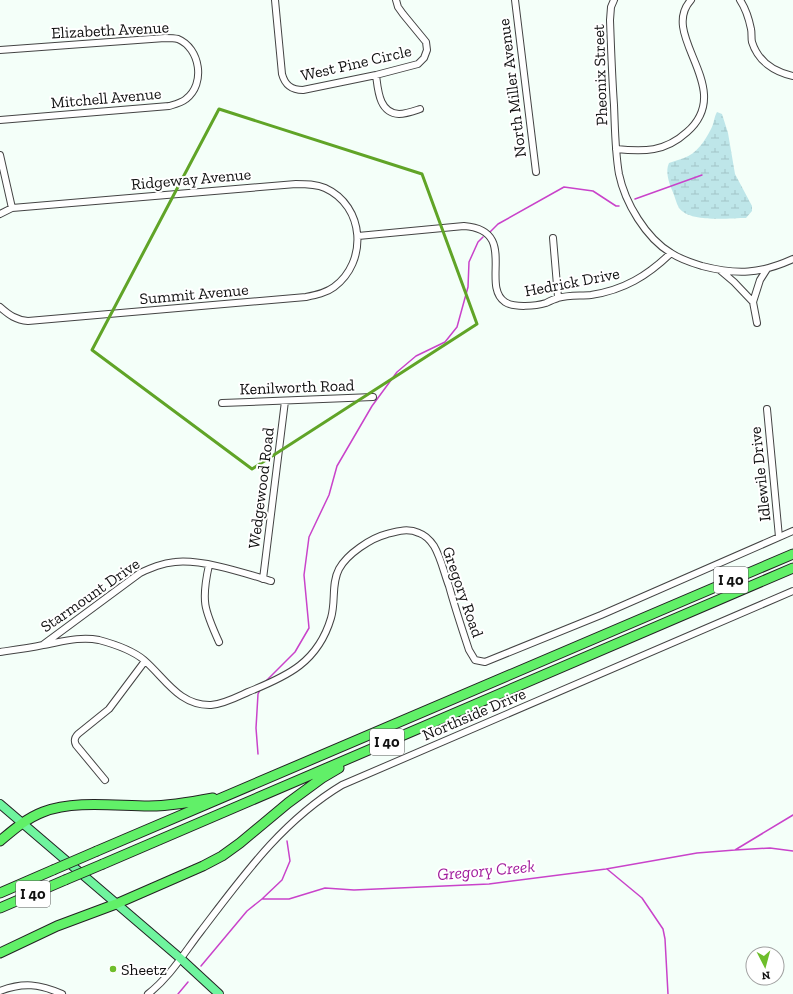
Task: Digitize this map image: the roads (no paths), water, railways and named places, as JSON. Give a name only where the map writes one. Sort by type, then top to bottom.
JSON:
[{"type":"highway","name":"I 40","points":[[0,893],[793,554]]},
{"type":"highway","name":"I 40","points":[[0,908],[793,568]]},
{"type":"highway","points":[[0,953],[57,926],[116,904],[203,866],[222,856],[322,778],[358,756],[397,738]]},
{"type":"highway","points":[[0,841],[22,823],[43,812],[62,807],[81,805],[151,806],[183,804],[214,798],[245,788]]},
{"type":"main road","points":[[0,804],[180,958],[218,994]]},
{"type":"street","name":"West Pine Circle","points":[[275,0],[282,74],[288,87],[295,90],[303,90],[376,75],[418,64],[424,58],[427,50],[426,42],[402,14],[398,8],[396,0]]},
{"type":"street","name":"North Miller Avenue","points":[[515,0],[536,172]]},
{"type":"street","name":"Pheonix Street","points":[[614,0],[611,7],[610,20],[616,149],[620,175],[627,200],[639,220],[654,238],[671,253],[695,264],[721,271]]},
{"type":"street","points":[[616,149],[647,151],[664,147],[680,139],[693,127],[701,116],[704,103],[702,78],[683,27],[683,15],[687,4],[691,0]]},
{"type":"street","points":[[740,0],[748,15],[755,49],[762,60],[771,68],[782,74],[793,76]]},
{"type":"street","name":"Elizabeth Avenue","points":[[0,50],[165,38],[177,39],[187,45],[194,54],[198,76]]},
{"type":"street","points":[[376,75],[382,104],[391,112],[401,114],[420,109]]},
{"type":"street","name":"Mitchell Avenue","points":[[0,120],[179,104],[194,91],[198,76]]},
{"type":"street","points":[[0,155],[12,208]]},
{"type":"street","name":"Ridgeway Avenue","points":[[0,214],[12,208],[296,184],[311,184],[325,188],[338,196],[348,208],[355,221],[358,236]]},
{"type":"street","name":"Hedrick Drive","points":[[358,236],[464,226],[473,227],[486,234],[494,245],[496,255],[496,288],[499,296],[506,303],[519,306],[532,306],[546,303],[558,297],[591,295],[624,286],[656,267],[671,253]]},
{"type":"street","name":"Summit Avenue","points":[[0,307],[10,316],[28,321],[306,297],[320,294],[333,287],[344,277],[353,265],[357,251],[358,236]]},
{"type":"street","points":[[553,238],[558,297]]},
{"type":"street","points":[[721,271],[747,272],[767,269],[793,259]]},
{"type":"street","points":[[753,302],[760,280],[767,269]]},
{"type":"street","points":[[721,271],[753,302],[758,323]]},
{"type":"street","name":"Kenilworth Road","points":[[222,403],[372,397]]},
{"type":"street","name":"Wedgewood Road","points":[[263,579],[285,401]]},
{"type":"street","name":"Idlewile Drive","points":[[767,409],[780,537]]},
{"type":"street","name":"Gregory Road","points":[[0,652],[71,640],[97,640],[127,650],[145,661],[173,690],[184,699],[197,704],[211,705],[225,702],[284,676],[304,663],[326,634],[332,616],[335,598],[334,588],[336,577],[340,568],[352,554],[367,543],[383,535],[411,530],[420,533],[429,539],[443,567],[469,650],[475,660],[485,662],[601,615],[793,531]]},
{"type":"street","name":"Starmount Drive","points":[[42,646],[140,573],[156,566],[174,562],[191,561],[271,581]]},
{"type":"street","points":[[209,565],[204,596],[206,610],[220,642]]},
{"type":"street","name":"Northside Drive","points":[[148,994],[168,976],[180,958],[267,846],[314,804],[342,784],[793,591]]},
{"type":"street","points":[[105,780],[76,745],[74,742],[75,737],[109,709],[145,661]]},
{"type":"street","points":[[0,991],[20,985],[32,985],[44,987],[62,994]]},
{"type":"waterway","points":[[635,199],[702,175]]},
{"type":"waterway","points":[[490,232],[498,224],[564,187],[593,191],[616,206],[619,206]]},
{"type":"waterway","points":[[265,682],[295,652],[309,628],[304,575],[309,537],[329,495],[337,466],[372,406],[397,372],[416,356],[445,342],[457,327],[468,287],[469,262],[478,242],[483,237]]},
{"type":"waterway","points":[[258,754],[256,728],[258,694],[260,690]]},
{"type":"waterway","name":"Gregory Creek","points":[[201,966],[247,911],[262,899],[289,899],[325,888],[354,890],[489,884],[606,869],[697,853],[735,850],[793,815]]},
{"type":"waterway","points":[[262,899],[282,880],[290,861],[287,841]]},
{"type":"waterway","points":[[735,850],[770,848],[793,851]]},
{"type":"waterway","points":[[607,869],[642,898],[663,929],[665,939],[668,994]]},
{"type":"waterway","name":"Gregory Creek","points":[[178,994],[188,982]]},
{"type":"place","name":"Sheetz","points":[[113,969]]}]
